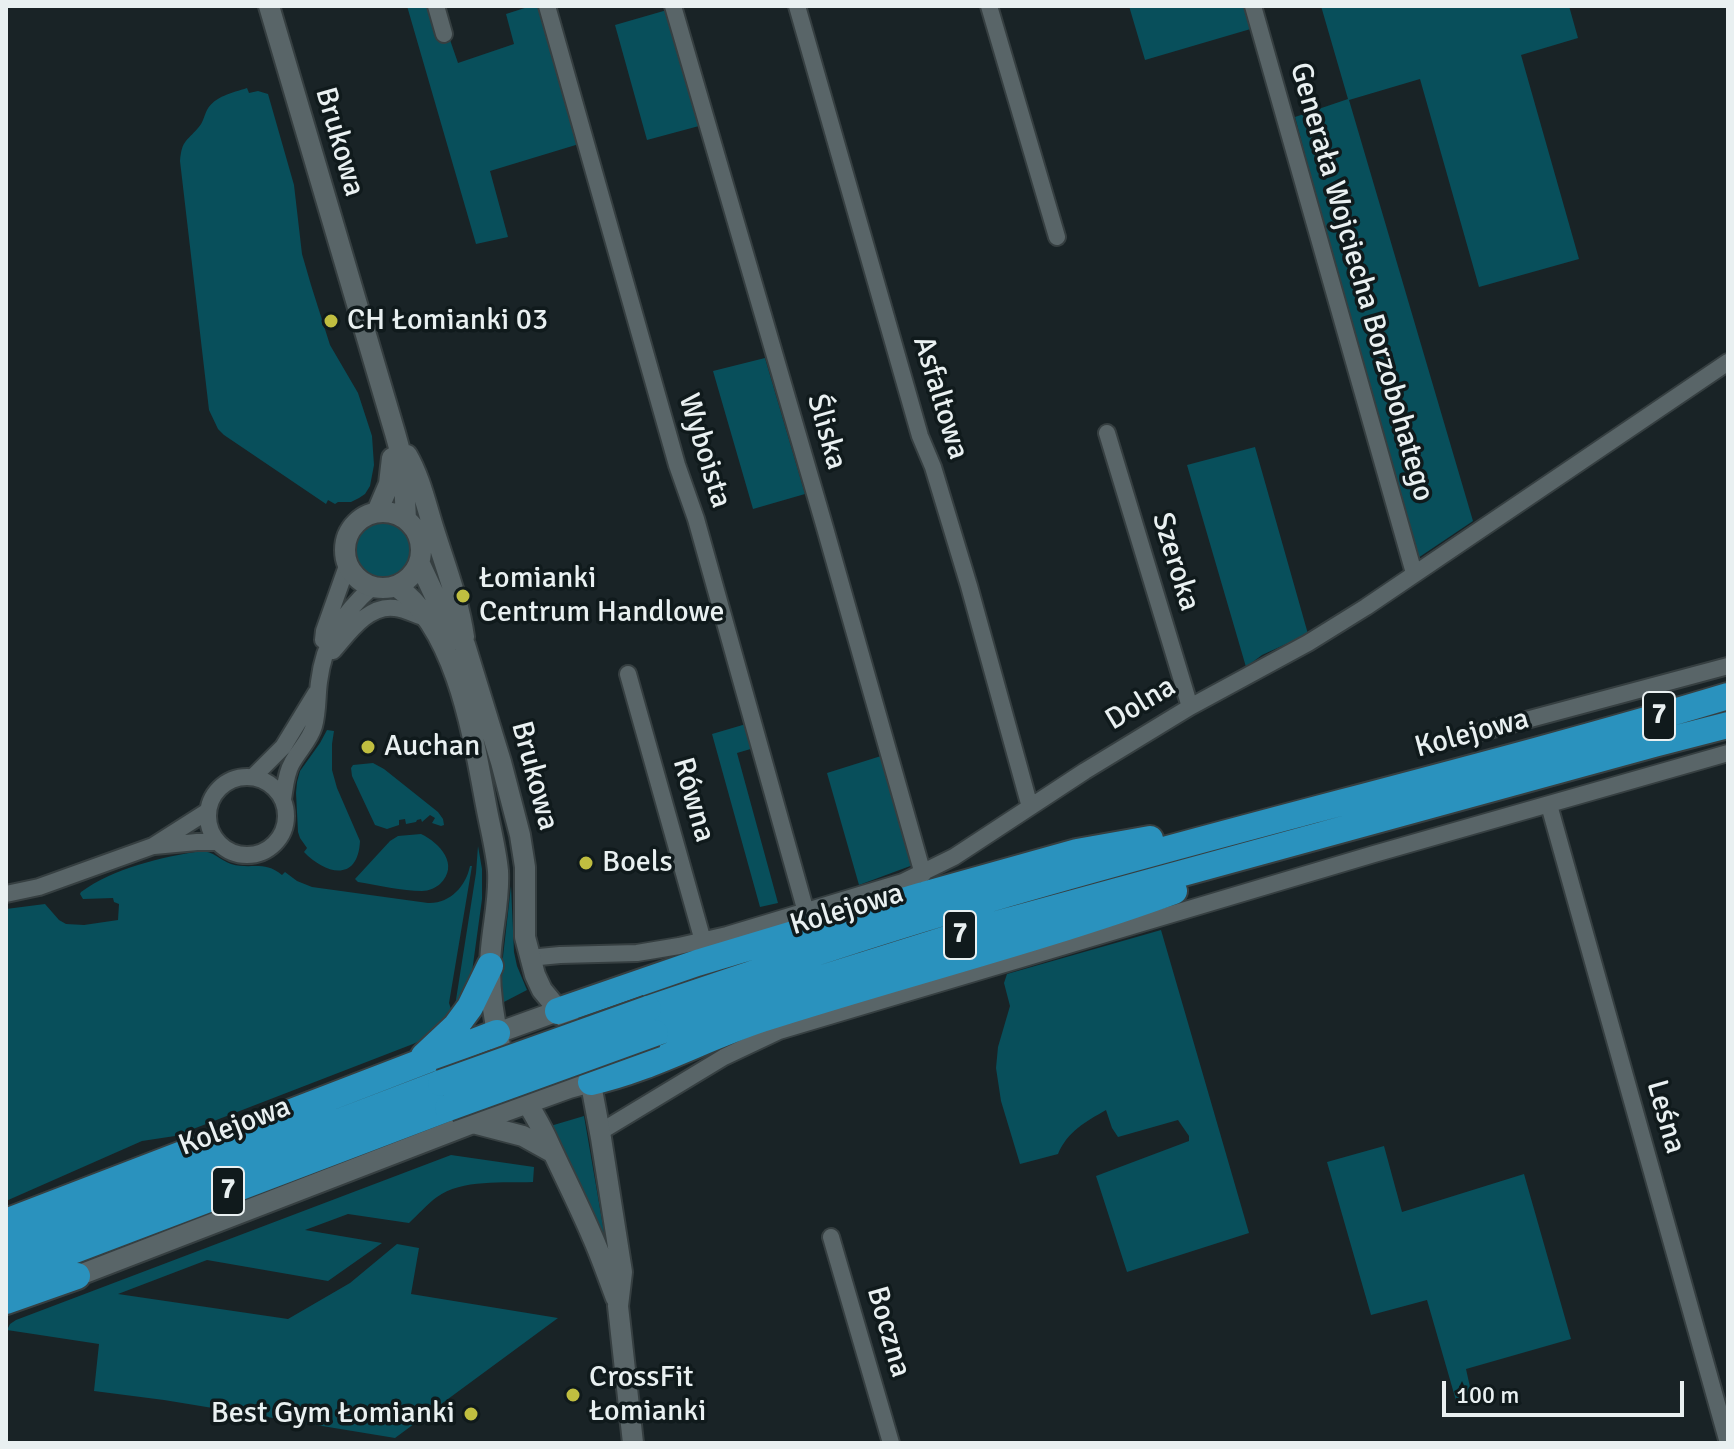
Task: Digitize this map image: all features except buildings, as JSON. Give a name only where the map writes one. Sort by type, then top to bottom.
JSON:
[{"type":"highway","name":"Kolejowa","points":[[6,1249],[651,1021],[781,964],[976,903],[1728,696]]},
{"type":"highway","name":"Kolejowa","points":[[651,1021],[773,994],[982,928],[1728,725]]},
{"type":"highway","points":[[558,1011],[697,963],[1077,852],[1181,833],[1239,830]]},
{"type":"highway","points":[[591,1082],[759,1020],[1105,916],[1208,878],[1269,849]]},
{"type":"highway","points":[[418,1063],[463,1017],[490,966]]},
{"type":"highway","points":[[6,1222],[497,1033]]},
{"type":"highway","name":"Kolejowa","points":[[6,1276],[445,1095]]},
{"type":"highway","points":[[6,1301],[77,1276]]},
{"type":"street","name":"Brukowa","points":[[269,6],[403,462],[406,519]]},
{"type":"street","points":[[436,6],[444,34]]},
{"type":"street","name":"Wyboista","points":[[547,6],[677,465],[705,549],[806,912]]},
{"type":"street","name":"Śliska","points":[[673,6],[923,874]]},
{"type":"street","name":"Asfaltowa","points":[[797,6],[920,436],[933,467],[969,586],[1030,807]]},
{"type":"street","points":[[989,6],[1057,237]]},
{"type":"street","name":"Generała Wojciecha Borzobohatego","points":[[1253,6],[1414,573]]},
{"type":"street","name":"Dolna","points":[[529,958],[637,953],[703,941],[883,890],[923,874],[1190,707],[1308,643],[1366,607],[1728,362]]},
{"type":"street","name":"Brukowa","points":[[377,512],[389,484],[395,433]]},
{"type":"street","points":[[395,433],[412,463],[420,486],[458,609],[465,645]]},
{"type":"street","name":"Szeroka","points":[[1107,433],[1190,707]]},
{"type":"street","points":[[283,799],[268,782],[253,777],[238,777],[225,783],[215,793],[208,811],[209,825],[218,842],[239,854],[254,854],[278,841],[287,814],[283,799],[291,764],[314,729],[324,631],[347,566],[344,549],[348,534],[362,518],[377,512],[396,513],[415,529],[421,542],[419,562],[412,574],[396,586],[372,587],[360,581],[347,566]]},
{"type":"street","name":"Brukowa","points":[[419,562],[440,607],[465,645],[501,762],[525,867],[525,937],[529,958],[542,990],[572,1026],[581,1042],[591,1082]]},
{"type":"street","name":"Brukowa","points":[[396,586],[415,603],[438,635],[453,668],[475,746],[498,869],[490,966],[497,1033],[512,1076],[526,1103]]},
{"type":"street","points":[[323,661],[348,610],[372,587]]},
{"type":"street","points":[[323,661],[362,620],[381,608],[394,608],[426,618]]},
{"type":"street","name":"Kolejowa","points":[[1474,734],[1728,666]]},
{"type":"street","name":"Równa","points":[[628,674],[703,941]]},
{"type":"street","points":[[253,777],[283,747],[319,688]]},
{"type":"street","points":[[600,1132],[724,1057],[779,1031],[1360,858],[1728,753]]},
{"type":"street","name":"Leśna","points":[[1549,805],[1728,1443]]},
{"type":"street","points":[[6,894],[39,887],[153,846],[208,811]]},
{"type":"street","points":[[153,846],[218,842]]},
{"type":"street","points":[[497,1033],[558,1011]]},
{"type":"street","points":[[77,1276],[473,1123],[591,1082],[622,1272],[618,1306],[633,1443]]},
{"type":"street","points":[[526,1103],[545,1135],[593,1238],[618,1306]]},
{"type":"street","points":[[473,1123],[523,1136],[550,1151]]},
{"type":"street","name":"Boczna","points":[[831,1237],[891,1443]]},
{"type":"shaded area","points":[[407,6],[431,6],[449,37],[458,63],[514,44],[506,14],[538,6],[579,144],[490,171],[508,237],[476,244]]},
{"type":"shaded area","points":[[1129,6],[1247,6],[1254,28],[1145,60]]},
{"type":"shaded area","points":[[1321,6],[1569,6],[1578,38],[1521,55],[1579,259],[1479,287],[1420,79],[1349,100],[1473,521],[1415,560],[1295,117],[1348,99]]},
{"type":"shaded area","points":[[667,10],[699,126],[647,140],[615,25]]},
{"type":"shaded area","points":[[247,88],[249,93],[258,91],[268,94],[294,185],[302,254],[311,285],[330,345],[358,393],[372,436],[374,465],[370,486],[365,494],[351,502],[335,504],[328,500],[326,504],[224,435],[209,410],[180,161],[183,145],[200,126],[210,105]]},
{"type":"shaded area","points":[[765,358],[805,494],[753,509],[713,371]]},
{"type":"shaded area","points":[[1255,447],[1308,634],[1262,655],[1246,667],[1187,465]]},
{"type":"shaded area","points":[[382,522],[402,530],[410,550],[402,570],[382,578],[362,570],[354,550],[362,530]]},
{"type":"shaded area","points":[[746,724],[754,748],[737,753],[778,903],[760,907],[712,734]]},
{"type":"shaded area","points":[[327,730],[334,731],[332,770],[337,788],[360,841],[353,864],[339,870],[312,860],[304,852],[307,848],[298,832],[296,793],[300,771]]},
{"type":"shaded area","points":[[881,756],[913,865],[859,885],[827,773]]},
{"type":"shaded area","points":[[373,763],[438,812],[444,825],[432,823],[435,818],[430,815],[422,822],[421,819],[406,824],[405,819],[399,820],[399,825],[387,829],[375,825],[351,768],[353,765]]},
{"type":"shaded area","points":[[421,834],[441,849],[448,862],[446,877],[438,885],[432,889],[414,891],[355,879],[390,841],[398,836]]},
{"type":"shaded area","points":[[478,846],[482,899],[472,972],[460,1003],[455,1006],[476,873]]},
{"type":"shaded area","points":[[201,851],[238,866],[269,868],[282,875],[285,872],[312,887],[428,903],[436,903],[456,892],[472,866],[449,1003],[456,1013],[429,1037],[413,1044],[175,1136],[142,1141],[6,1201],[6,909],[45,904],[66,924],[118,920],[119,904],[113,898],[83,899],[81,892],[123,870]]},
{"type":"shaded area","points":[[511,886],[514,952],[527,990],[502,1003],[500,983]]},
{"type":"shaded area","points":[[1161,930],[1249,1233],[1127,1272],[1096,1176],[1189,1141],[1189,1136],[1178,1120],[1118,1137],[1106,1110],[1072,1133],[1058,1154],[1020,1164],[1001,1101],[996,1068],[998,1047],[1010,1006],[1004,983],[1007,974]]},
{"type":"shaded area","points":[[584,1116],[608,1255],[573,1170],[547,1127]]},
{"type":"shaded area","points":[[1384,1146],[1402,1212],[1524,1174],[1571,1339],[1466,1369],[1472,1396],[1457,1404],[1427,1300],[1371,1315],[1327,1162]]},
{"type":"shaded area","points":[[451,1155],[534,1167],[533,1182],[458,1187],[437,1197],[409,1223],[348,1214],[305,1230],[382,1243],[328,1281],[207,1260],[118,1294],[288,1319],[350,1283],[397,1244],[419,1248],[411,1294],[558,1318],[395,1438],[94,1391],[99,1344],[7,1330],[16,1320]]},
{"type":"place","name":"CH Łomianki 03","points":[[331,321]]},
{"type":"place","name":"Łomianki Centrum Handlowe","points":[[463,596]]},
{"type":"place","name":"Auchan","points":[[368,747]]},
{"type":"place","name":"Boels","points":[[586,863]]},
{"type":"place","name":"CrossFit Łomianki","points":[[573,1395]]},
{"type":"place","name":"Best Gym Łomianki","points":[[471,1414]]}]
